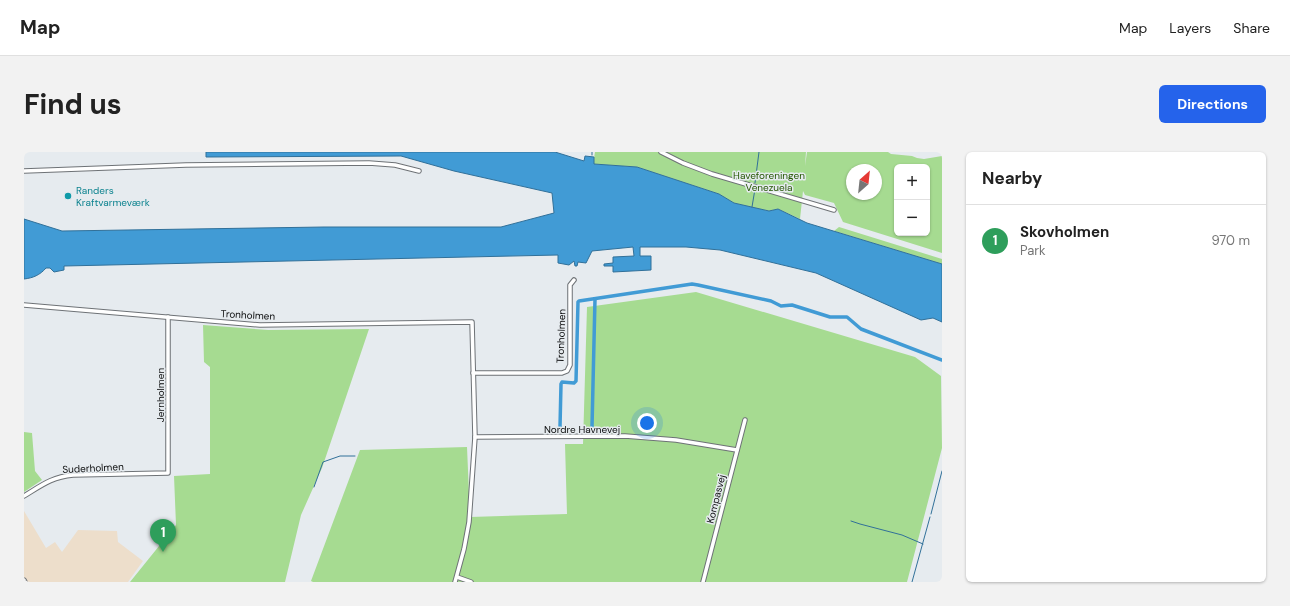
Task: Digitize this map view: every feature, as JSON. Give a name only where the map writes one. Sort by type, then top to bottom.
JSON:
[{"type":"street","points":[[661,152],[683,164],[712,174],[834,210]]},
{"type":"street","points":[[24,171],[186,165],[369,163],[395,165],[419,170]]},
{"type":"street","name":"Tronholmen","points":[[24,305],[260,325],[472,322],[473,373],[562,373],[566,371],[570,365],[570,286],[574,280]]},
{"type":"street","name":"Jernholmen","points":[[168,317],[168,473]]},
{"type":"street","points":[[455,582],[464,549],[469,522],[475,437],[473,373]]},
{"type":"street","name":"Kompasvej","points":[[703,582],[745,420]]},
{"type":"street","name":"Nordre Havnevej","points":[[475,437],[625,436],[676,440],[737,450]]},
{"type":"street","name":"Suderholmen","points":[[24,496],[49,480],[61,476],[168,473]]},
{"type":"street","points":[[457,577],[471,582]]},
{"type":"shaded area","points":[[24,511],[46,548],[55,542],[62,552],[78,530],[117,531],[118,542],[143,561],[128,582],[24,582]]},
{"type":"green space","name":"Haveforeningen Venezuela","points":[[595,152],[806,152],[805,166],[807,152],[888,152],[891,154],[924,159],[942,156],[942,253],[843,222],[834,203],[805,195],[803,191],[800,219],[778,209],[769,211],[734,203],[719,194],[637,167],[593,164]]},
{"type":"green space","points":[[839,227],[942,259],[942,264],[834,231]]},
{"type":"green space","points":[[696,292],[915,357],[941,376],[942,448],[907,582],[311,581],[360,450],[467,447],[470,517],[567,514],[565,444],[583,444],[587,307]]},
{"type":"green space","points":[[203,325],[268,330],[369,329],[322,468],[301,515],[285,582],[130,582],[176,525],[174,476],[210,474],[210,367],[204,362]]},
{"type":"green space","points":[[24,432],[32,433],[35,471],[42,480],[24,492]]},
{"type":"water","points":[[206,152],[555,152],[584,161],[585,156],[594,157],[594,164],[637,167],[719,194],[734,203],[769,211],[778,209],[807,223],[942,264],[942,322],[933,318],[921,320],[816,273],[720,250],[686,247],[640,247],[640,256],[651,256],[651,270],[613,272],[613,266],[604,266],[604,264],[613,263],[613,257],[634,256],[633,247],[592,251],[586,263],[578,262],[577,266],[575,266],[574,261],[569,265],[558,263],[558,255],[64,266],[64,270],[54,272],[50,268],[46,268],[36,276],[24,279],[24,219],[62,231],[324,227],[501,227],[554,213],[552,193],[454,171],[401,156],[206,157]]},
{"type":"waterway","points":[[755,183],[759,152]]},
{"type":"waterway","points":[[752,207],[755,189]]},
{"type":"waterway","points":[[560,427],[561,384],[562,382],[574,383],[576,381],[579,301],[692,284],[771,301],[781,306],[792,305],[830,317],[847,317],[861,329],[942,360]]},
{"type":"waterway","points":[[592,427],[595,299]]},
{"type":"waterway","points":[[314,487],[323,462],[340,456],[355,456]]},
{"type":"waterway","points":[[931,514],[942,471]]},
{"type":"waterway","points":[[912,582],[930,517]]},
{"type":"waterway","points":[[851,521],[902,535],[923,544]]},
{"type":"place","name":"Randers Kraftvarmeværk","points":[[68,196]]},
{"type":"place","name":"Skovholmen","points":[[163,552]]}]
